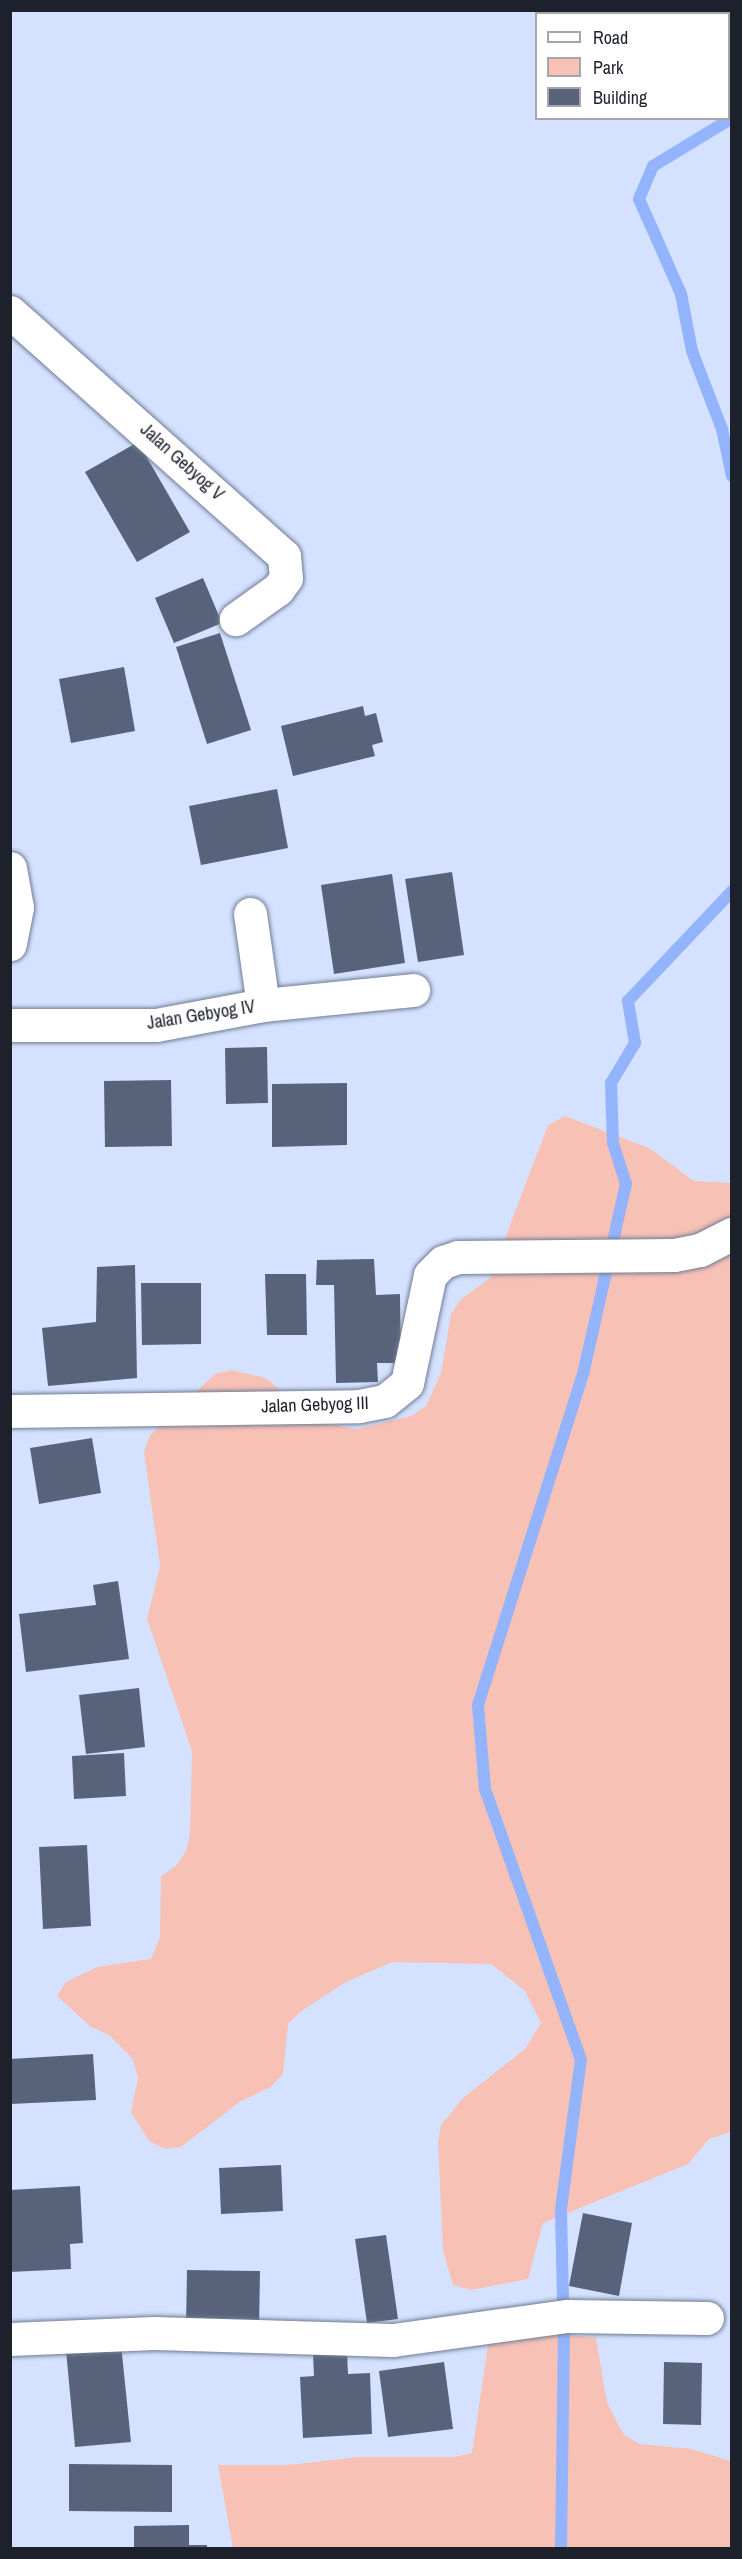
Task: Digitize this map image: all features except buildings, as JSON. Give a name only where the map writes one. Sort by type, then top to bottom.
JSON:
[{"type":"street","name":"Jalan Gebyog V","points":[[10,312],[284,555],[286,578],[278,589],[236,619]]},
{"type":"street","points":[[10,867],[17,907],[10,944]]},
{"type":"street","name":"Jalan Gebyog IV","points":[[10,1025],[156,1025],[263,1005],[250,914]]},
{"type":"street","points":[[263,1005],[413,990]]},
{"type":"street","name":"Jalan Gebyog III","points":[[10,1410],[358,1406],[385,1401],[406,1383],[430,1275],[443,1262],[458,1257],[610,1256],[700,1250],[732,1234]]},
{"type":"street","points":[[10,2339],[154,2333],[393,2340],[563,2316],[707,2318]]},
{"type":"green space","points":[[687,11],[731,11],[731,112],[730,12]]},
{"type":"green space","points":[[565,1116],[649,1148],[694,1181],[731,1183],[731,2132],[709,2139],[688,2164],[543,2223],[528,2279],[471,2290],[453,2285],[443,2251],[438,2142],[441,2125],[463,2098],[525,2049],[541,2023],[525,1991],[491,1964],[393,1962],[346,1982],[300,2012],[288,2024],[283,2074],[271,2087],[241,2101],[181,2147],[165,2149],[149,2141],[131,2112],[138,2078],[133,2059],[109,2035],[91,2027],[57,1996],[66,1982],[97,1967],[151,1959],[160,1937],[161,1876],[176,1866],[186,1851],[190,1834],[192,1751],[147,1619],[160,1566],[144,1452],[150,1435],[215,1374],[232,1370],[266,1378],[295,1403],[307,1420],[357,1429],[411,1416],[426,1406],[441,1373],[451,1314],[461,1299],[490,1278],[548,1125]]},
{"type":"green space","points":[[526,2329],[596,2338],[607,2403],[624,2435],[640,2444],[692,2449],[731,2461],[731,2548],[233,2548],[218,2465],[288,2465],[359,2457],[455,2457],[472,2453],[489,2339]]},
{"type":"waterway","points":[[729,120],[653,166],[639,199],[681,294],[692,351],[722,429],[732,476]]},
{"type":"waterway","points":[[561,2548],[564,2344],[561,2209],[581,2060],[485,1789],[478,1705],[584,1370],[626,1184],[613,1143],[611,1083],[635,1043],[628,1001],[732,891]]}]
